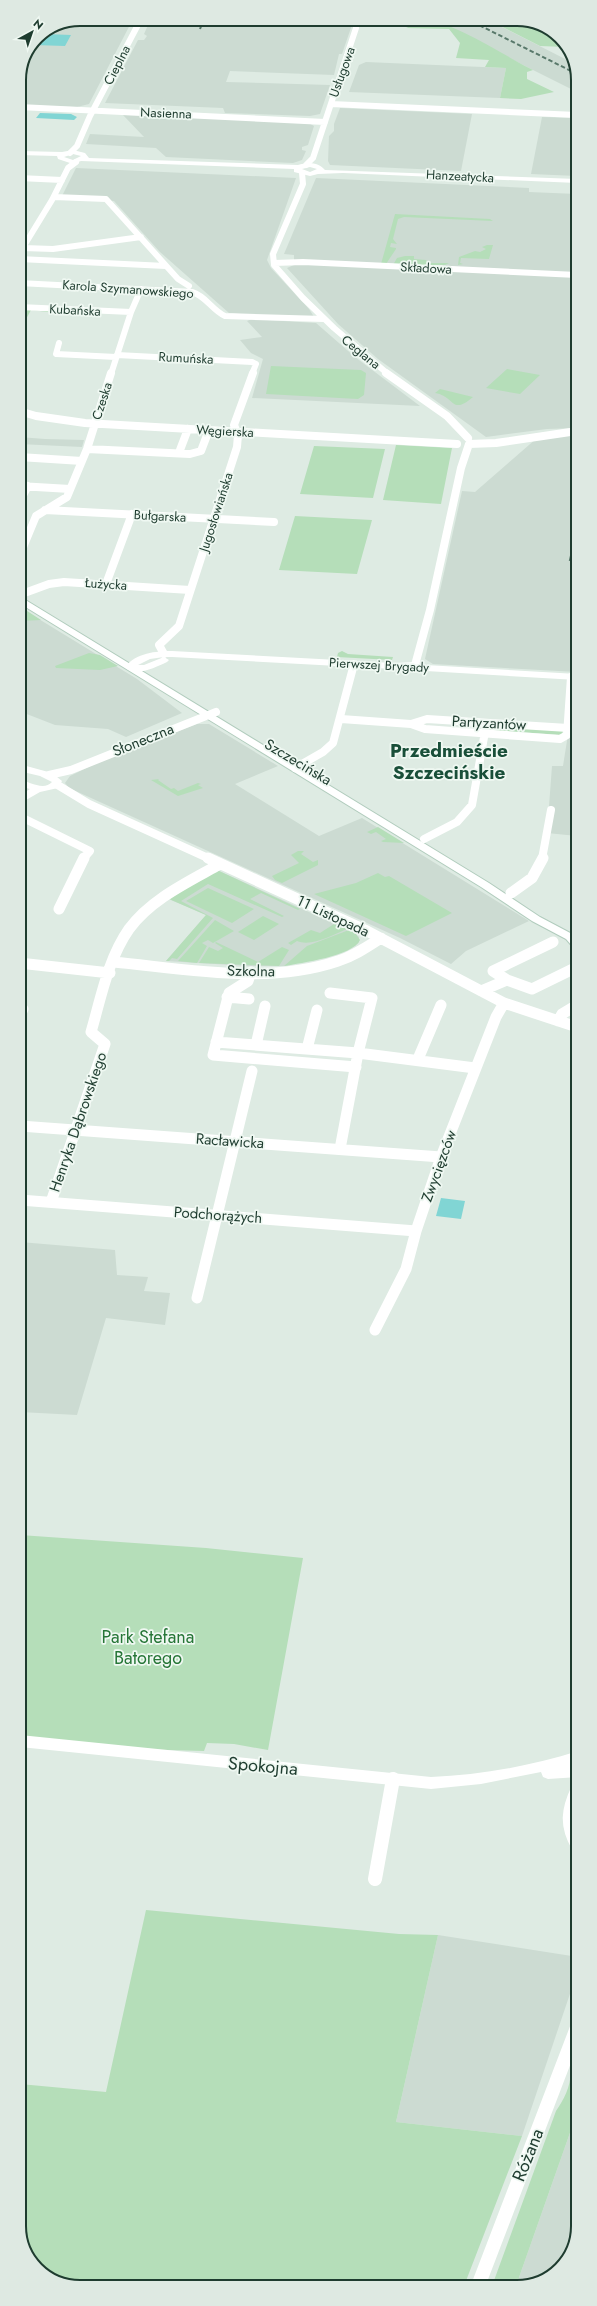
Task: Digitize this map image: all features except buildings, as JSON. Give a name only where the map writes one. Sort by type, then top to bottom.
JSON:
[{"type":"street","name":"Cieplna","points":[[81,155],[93,110],[137,26]]},
{"type":"street","name":"Usługowa","points":[[301,169],[313,158],[356,28]]},
{"type":"street","points":[[331,104],[571,115]]},
{"type":"street","name":"Nasienna","points":[[26,107],[312,120]]},
{"type":"street","name":"Usługowa","points":[[312,120],[327,115]]},
{"type":"street","points":[[312,120],[325,122]]},
{"type":"street","points":[[312,120],[322,129]]},
{"type":"street","points":[[26,153],[64,157],[81,155],[105,159],[301,169],[304,181]]},
{"type":"street","points":[[64,157],[81,155]]},
{"type":"street","points":[[26,243],[54,197],[68,168],[81,155]]},
{"type":"street","points":[[64,157],[68,168]]},
{"type":"street","points":[[274,263],[272,258],[273,254],[304,181],[318,170],[313,158]]},
{"type":"street","name":"Hanzeatycka","points":[[301,169],[571,181]]},
{"type":"street","points":[[26,178],[62,180]]},
{"type":"street","points":[[54,197],[106,199],[183,284],[189,286]]},
{"type":"street","points":[[26,251],[53,249],[141,237]]},
{"type":"street","points":[[26,259],[166,266]]},
{"type":"street","name":"Składowa","points":[[274,263],[303,262],[571,275]]},
{"type":"street","name":"Ceglana","points":[[274,263],[324,319],[399,383],[460,428],[469,441]]},
{"type":"street","name":"Karola Szymanowskiego","points":[[26,283],[197,292],[219,314],[225,316],[324,319]]},
{"type":"street","name":"Czeska","points":[[54,506],[63,500],[70,489],[87,449],[137,289]]},
{"type":"street","name":"Kubańska","points":[[26,307],[131,312]]},
{"type":"street","name":"Rumuńska","points":[[59,343],[56,354],[255,363]]},
{"type":"street","name":"Jugosłowiańska","points":[[164,654],[159,645],[179,626],[237,447],[237,432],[234,426],[255,363]]},
{"type":"street","name":"Węgierska","points":[[26,413],[36,416],[95,423],[237,432],[458,442],[495,442],[550,433],[571,431]]},
{"type":"street","points":[[460,428],[458,442],[464,456]]},
{"type":"street","points":[[180,450],[188,429]]},
{"type":"street","points":[[87,449],[190,454],[201,450],[208,430]]},
{"type":"street","points":[[415,665],[430,610],[464,456],[469,441]]},
{"type":"street","points":[[26,457],[82,461]]},
{"type":"street","points":[[26,490],[28,486],[70,489]]},
{"type":"street","points":[[26,538],[36,516],[43,510],[54,506]]},
{"type":"street","name":"Bułgarska","points":[[54,506],[70,511]]},
{"type":"street","name":"Bułgarska","points":[[43,510],[274,522]]},
{"type":"street","points":[[106,584],[132,514]]},
{"type":"street","name":"Łużycka","points":[[26,595],[56,582],[190,590]]},
{"type":"street","name":"Szczecińska","points":[[26,600],[133,664],[571,935]]},
{"type":"street","name":"Pierwszej Brygady","points":[[133,664],[164,654],[405,667],[415,665],[426,668],[571,677]]},
{"type":"street","points":[[133,664],[145,668],[181,655]]},
{"type":"street","points":[[298,766],[330,747],[336,738],[354,664]]},
{"type":"street","name":"Szczecińska","points":[[145,668],[212,713]]},
{"type":"street","name":"Partyzantów","points":[[341,719],[411,724],[425,729],[485,728],[560,738],[567,735],[571,702]]},
{"type":"street","name":"Słoneczna","points":[[54,780],[72,770],[212,713]]},
{"type":"street","points":[[424,839],[454,825],[466,815],[472,805],[485,728]]},
{"type":"street","name":"Szczecińska","points":[[298,766],[424,839],[511,892],[571,934]]},
{"type":"street","points":[[26,770],[54,780]]},
{"type":"street","points":[[26,797],[54,780]]},
{"type":"street","name":"11 Listopada","points":[[54,780],[89,804]]},
{"type":"street","points":[[26,784],[40,789]]},
{"type":"street","name":"11 Listopada","points":[[40,789],[89,804],[381,938],[504,1003],[571,1025]]},
{"type":"street","points":[[511,892],[525,884],[542,865],[551,810]]},
{"type":"street","points":[[26,819],[90,851],[77,869],[68,888],[67,895],[59,910]]},
{"type":"street","name":"Henryka Dąbrowskiego","points":[[51,1202],[105,1044],[91,1032],[121,942],[142,915],[162,899],[220,864]]},
{"type":"street","name":"Szkolna","points":[[114,962],[251,972],[303,970],[333,963],[355,954],[381,938]]},
{"type":"street","points":[[553,942],[493,970],[507,980],[532,989],[571,970]]},
{"type":"street","points":[[26,964],[110,973]]},
{"type":"street","points":[[251,972],[248,981],[230,991],[227,997],[213,1055],[356,1066]]},
{"type":"street","points":[[481,991],[507,980]]},
{"type":"street","points":[[330,992],[368,996],[372,998],[358,1054],[340,1150]]},
{"type":"street","points":[[227,997],[248,999]]},
{"type":"street","name":"Zwycięzców","points":[[376,1330],[406,1269],[416,1231],[440,1157],[475,1068],[504,1003]]},
{"type":"street","points":[[418,1059],[441,1004]]},
{"type":"street","points":[[256,1045],[265,1006]]},
{"type":"street","points":[[558,1021],[562,1014],[571,1009]]},
{"type":"street","points":[[307,1049],[317,1010]]},
{"type":"street","points":[[216,1042],[418,1059],[475,1068]]},
{"type":"street","points":[[197,1298],[252,1071]]},
{"type":"street","name":"Racławicka","points":[[26,1126],[440,1157]]},
{"type":"street","name":"Podchorążych","points":[[26,1200],[218,1214],[416,1231]]},
{"type":"street","name":"Spokojna","points":[[26,1741],[431,1783],[468,1782],[505,1776],[571,1759]]},
{"type":"street","name":"Spokojna","points":[[505,1776],[571,1771]]},
{"type":"street","points":[[375,1879],[393,1779]]},
{"type":"street","points":[[571,1804],[568,1811],[568,1824],[571,1831]]},
{"type":"street","points":[[568,1824],[571,1819]]},
{"type":"street","name":"Różana","points":[[480,2280],[571,2043]]},
{"type":"shaded area","points":[[129,26],[89,104],[77,107],[26,105],[27,70],[34,52],[52,52],[52,34],[70,27]]},
{"type":"shaded area","points":[[148,26],[352,26],[342,54],[339,54],[334,75],[230,71],[226,82],[330,85],[320,114],[310,116],[225,113],[223,108],[105,103],[138,40],[144,40],[147,36],[144,34]]},
{"type":"shaded area","points":[[445,26],[500,26],[567,60],[570,70],[571,89]]},
{"type":"shaded area","points":[[366,62],[506,68],[500,98],[349,92],[359,65]]},
{"type":"shaded area","points":[[340,108],[472,114],[461,171],[330,165],[328,161],[329,136],[334,131],[334,124]]},
{"type":"shaded area","points":[[123,115],[307,122],[314,126],[308,145],[302,147],[302,150],[306,151],[302,160],[293,163],[166,157],[156,148],[86,144],[90,134],[144,137]]},
{"type":"shaded area","points":[[542,117],[571,118],[571,176],[531,174]]},
{"type":"shaded area","points":[[76,168],[296,178],[267,260],[271,268],[309,309],[316,320],[229,313],[160,252],[114,201],[62,196]]},
{"type":"shaded area","points":[[316,178],[529,188],[529,192],[571,194],[571,428],[547,429],[486,437],[378,359],[338,324],[287,268],[294,265],[294,255],[284,254]]},
{"type":"shaded area","points":[[252,319],[316,323],[355,357],[420,406],[252,398],[263,359],[251,353],[240,340],[262,337],[247,321]]},
{"type":"shaded area","points":[[571,435],[571,672],[433,664],[425,659],[462,491],[475,492],[537,438]]},
{"type":"shaded area","points":[[26,438],[84,440],[82,447],[26,444]]},
{"type":"shaded area","points":[[26,611],[137,679],[182,713],[126,737],[108,729],[55,725],[26,714]]},
{"type":"shaded area","points":[[571,716],[571,835],[547,833],[552,766],[563,766]]},
{"type":"shaded area","points":[[197,724],[209,724],[278,766],[235,784],[319,836],[362,818],[529,921],[466,951],[451,964],[400,938],[69,788],[65,783],[70,776],[103,760]]},
{"type":"shaded area","points":[[219,871],[353,932],[359,937],[359,942],[355,946],[334,955],[284,966],[248,966],[166,961],[206,915],[171,900]]},
{"type":"shaded area","points":[[26,1243],[115,1250],[117,1275],[148,1277],[144,1291],[170,1293],[165,1325],[106,1318],[77,1415],[26,1412]]},
{"type":"shaded area","points":[[438,1935],[571,1956],[571,1991],[522,2136],[396,2122]]},
{"type":"shaded area","points":[[571,2130],[571,2233],[568,2243],[564,2253],[544,2273],[527,2279],[518,2280]]},
{"type":"green space","points":[[411,26],[448,26],[459,30],[533,70],[527,72],[527,79],[554,92],[521,99],[500,98],[506,68],[485,67],[489,60],[456,58],[460,43],[449,29],[406,28]]},
{"type":"green space","points":[[501,26],[520,26],[537,30],[547,35],[559,47],[540,46]]},
{"type":"green space","points":[[395,214],[490,219],[493,221],[404,217],[398,219],[393,239],[397,244],[391,243],[390,247],[396,249],[386,264],[381,264]]},
{"type":"green space","points":[[493,245],[489,259],[461,258],[460,263],[463,264],[458,265],[459,257],[475,251],[480,252],[486,249],[482,247]]},
{"type":"green space","points":[[414,256],[414,259],[426,260],[428,263],[449,263],[445,265],[393,265],[397,258]]},
{"type":"green space","points":[[26,309],[48,310],[48,312],[31,310],[26,319]]},
{"type":"green space","points":[[271,366],[361,370],[366,373],[364,395],[358,399],[266,394]]},
{"type":"green space","points":[[507,369],[540,375],[520,394],[486,388]]},
{"type":"green space","points":[[440,389],[473,397],[461,405],[457,405],[435,393]]},
{"type":"green space","points":[[396,445],[452,448],[441,504],[383,500]]},
{"type":"green space","points":[[314,446],[385,449],[373,498],[300,494]]},
{"type":"green space","points":[[295,516],[372,520],[357,574],[279,570]]},
{"type":"green space","points":[[26,610],[41,620],[26,621]]},
{"type":"green space","points":[[342,651],[348,654],[393,657],[392,660],[337,657],[338,653]]},
{"type":"green space","points":[[89,653],[100,655],[118,666],[100,670],[56,668],[55,666]]},
{"type":"green space","points":[[490,726],[563,730],[562,735],[489,730]]},
{"type":"green space","points":[[159,779],[158,780],[171,789],[174,788],[178,791],[198,783],[201,784],[198,785],[203,788],[178,796],[151,780]]},
{"type":"green space","points":[[378,827],[404,843],[383,842],[381,841],[386,839],[376,832],[371,834],[367,832]]},
{"type":"green space","points":[[298,851],[304,851],[301,854],[313,862],[318,860],[318,865],[282,883],[275,880],[272,876],[299,863],[291,855]]},
{"type":"green space","points":[[217,870],[300,909],[298,910],[261,893],[250,899],[284,916],[282,917],[208,884],[181,901],[213,918],[177,959],[172,958],[169,961],[166,961],[206,915],[169,899]]},
{"type":"green space","points":[[378,873],[385,877],[389,876],[452,913],[406,936],[314,894],[356,883]]},
{"type":"green space","points":[[208,888],[254,909],[232,923],[186,901]]},
{"type":"green space","points":[[263,916],[279,924],[254,940],[238,932]]},
{"type":"green space","points":[[215,920],[234,931],[213,943],[208,940],[202,943],[207,946],[197,963],[178,961]]},
{"type":"green space","points":[[334,924],[347,929],[315,941],[297,941],[291,945],[288,943],[311,930],[320,933]]},
{"type":"green space","points":[[349,930],[356,934],[360,940],[355,946],[348,950],[314,961],[284,966],[307,946]]},
{"type":"green space","points":[[216,942],[258,962],[282,947],[289,950],[279,966],[199,963],[209,947],[218,951],[223,948],[215,943]]},
{"type":"green space","name":"Park Stefana Batorego","points":[[26,1535],[206,1548],[303,1558],[268,1750],[234,1744],[207,1743],[204,1751],[133,1749],[26,1737]]},
{"type":"green space","points":[[146,1910],[399,1934],[438,1935],[396,2122],[522,2136],[466,2280],[70,2279],[50,2271],[37,2259],[33,2253],[27,2236],[26,2085],[106,2092]]},
{"type":"green space","points":[[571,2072],[571,2130],[518,2280],[494,2280],[556,2111],[568,2090]]},
{"type":"water","points":[[52,34],[71,35],[65,46],[52,46]]},
{"type":"water","points":[[40,113],[71,114],[77,117],[74,120],[36,118]]},
{"type":"water","points":[[441,1198],[465,1201],[461,1219],[436,1216]]},
{"type":"railway","points":[[481,26],[570,71]]},
{"type":"railway","points":[[570,561],[571,557]]},
{"type":"district","name":"Przedmieście Szczecińskie","points":[[449,761]]}]
